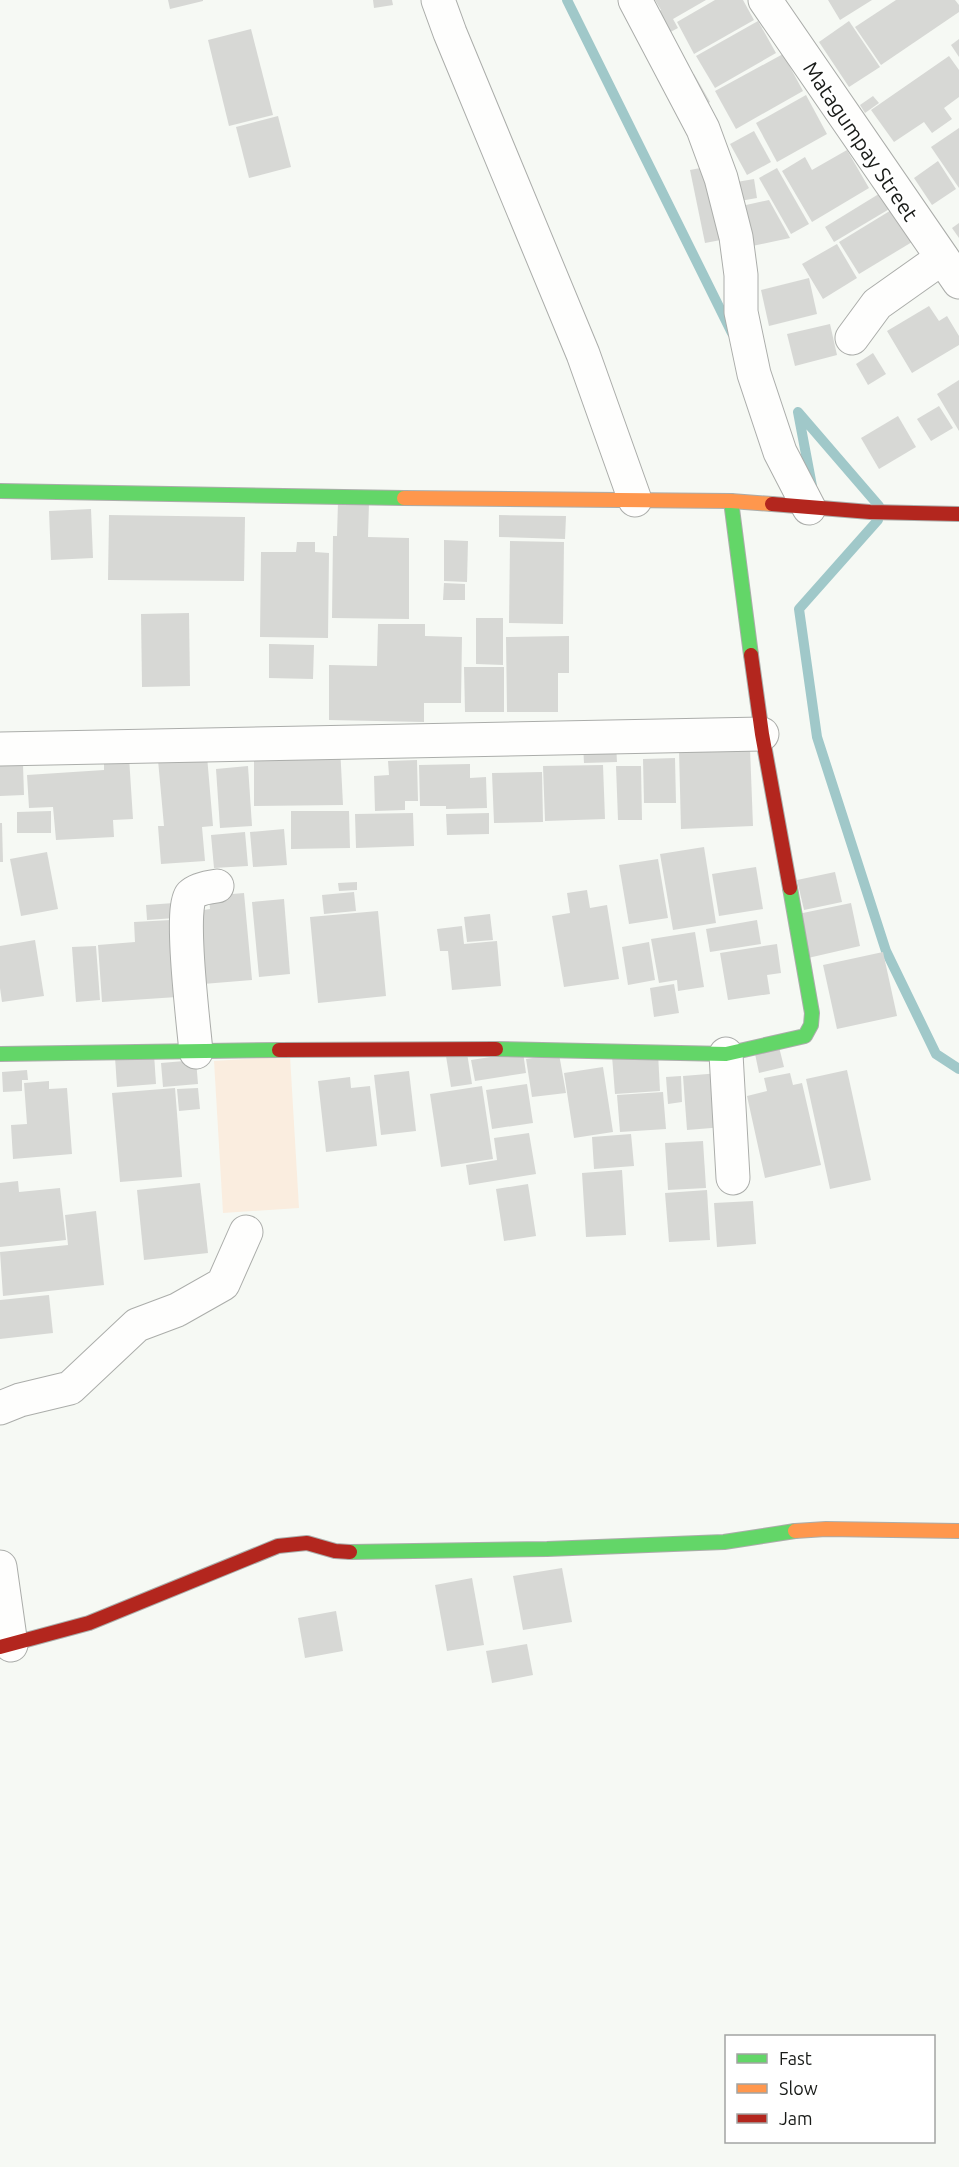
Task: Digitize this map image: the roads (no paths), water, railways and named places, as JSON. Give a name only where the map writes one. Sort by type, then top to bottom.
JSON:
[{"type":"street","points":[[438,0],[583,354],[635,500]]},
{"type":"street","points":[[635,0],[703,129],[721,178],[736,237],[741,275],[741,312],[754,374],[780,452],[809,508]]},
{"type":"street","name":"Matagumpay Street","points":[[765,0],[951,270]]},
{"type":"street","points":[[852,338],[877,304],[951,270]]},
{"type":"street","points":[[0,491],[731,501],[870,512],[959,514]]},
{"type":"street","points":[[0,1054],[444,1048],[726,1054],[804,1036],[811,1024],[812,1013],[762,734],[731,501]]},
{"type":"street","points":[[0,748],[762,734]]},
{"type":"street","points":[[196,1052],[186,928],[187,904],[190,896],[195,892],[217,886]]},
{"type":"street","points":[[726,1054],[733,1178]]},
{"type":"street","points":[[0,1408],[20,1400],[70,1388],[137,1325],[177,1310],[223,1284],[246,1233]]},
{"type":"street","points":[[0,1567],[5,1646],[89,1623],[238,1561],[278,1546],[292,1544],[307,1543],[335,1551],[364,1552],[547,1549],[724,1542],[787,1531],[826,1528],[959,1531]]},
{"type":"waterway","points":[[567,0],[732,333]]},
{"type":"waterway","points":[[812,486],[798,412],[879,506]]},
{"type":"waterway","points":[[878,520],[799,609],[817,737],[886,951],[936,1054],[959,1069]]}]
